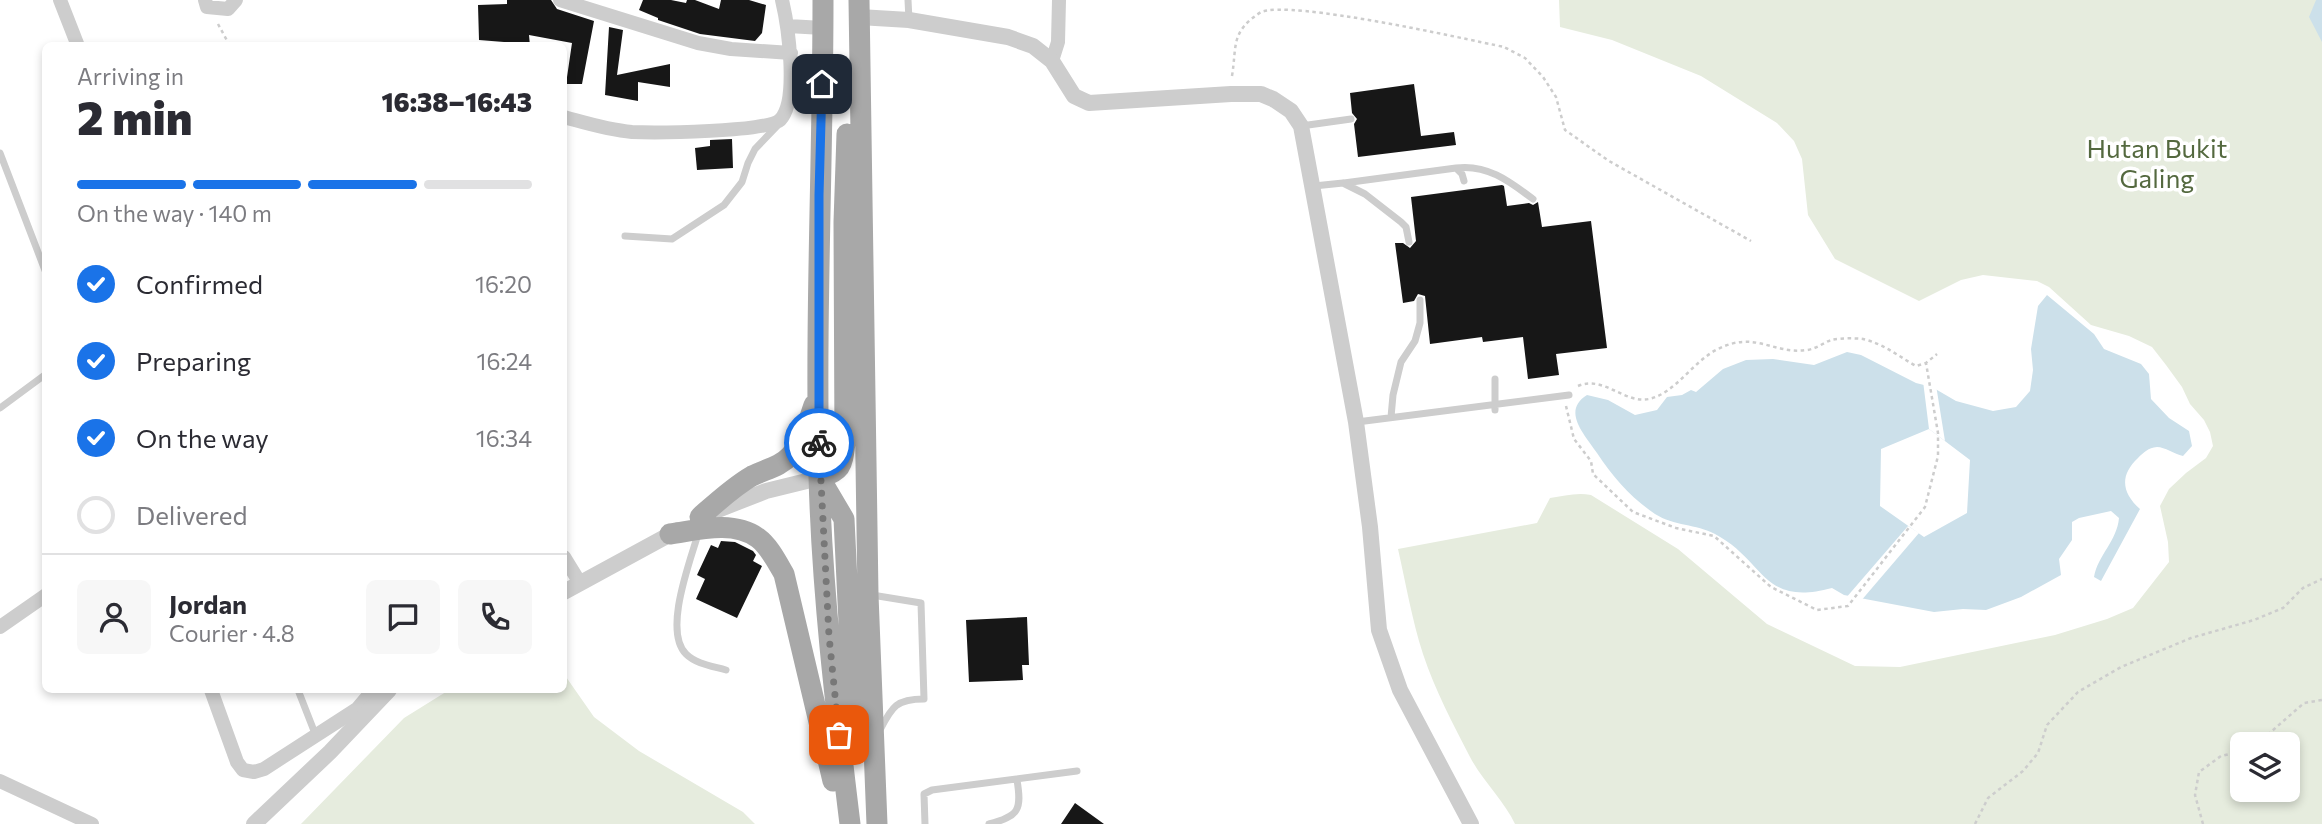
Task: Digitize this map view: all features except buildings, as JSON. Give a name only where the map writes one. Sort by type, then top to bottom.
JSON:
[{"type":"main road","points":[[823,0],[819,195],[819,478],[829,636],[850,824]]},
{"type":"main road","points":[[819,478],[835,473],[842,465],[845,443],[844,222],[847,132],[859,8]]},
{"type":"main road","points":[[859,8],[868,595],[875,824]]},
{"type":"main road","points":[[700,524],[729,491],[754,475],[781,464],[792,454],[803,438],[819,392]]},
{"type":"main road","points":[[819,478],[845,519],[851,664],[875,824]]},
{"type":"main road","points":[[670,534],[700,524],[736,529],[758,538],[784,574],[843,824]]},
{"type":"street","points":[[60,0],[76,42]]},
{"type":"street","points":[[206,3],[228,9],[236,0]]},
{"type":"street","points":[[560,0],[698,43],[731,49],[791,52]]},
{"type":"street","points":[[567,118],[631,132],[736,130],[779,122],[787,109],[791,52],[782,0]]},
{"type":"street","points":[[1052,61],[1058,43],[1059,0]]},
{"type":"street","points":[[859,8],[909,20],[1008,37],[1033,46],[1052,61],[1074,96],[1089,103],[1261,94],[1291,111],[1301,126],[1314,186],[1356,422],[1370,527],[1379,630],[1400,690],[1471,824]]},
{"type":"street","points":[[788,26],[823,28]]},
{"type":"street","points":[[700,524],[766,491],[819,478]]},
{"type":"street","points":[[567,590],[670,534]]},
{"type":"street","points":[[567,562],[580,583]]},
{"type":"street","points":[[0,627],[42,599]]},
{"type":"street","points":[[212,693],[237,762],[243,770],[254,772],[264,769],[357,709],[370,693]]},
{"type":"street","points":[[254,824],[330,752],[386,693]]},
{"type":"street","points":[[0,781],[92,824]]},
{"type":"lane","points":[[908,0],[909,20]]},
{"type":"lane","points":[[1301,126],[1352,119]]},
{"type":"lane","points":[[625,236],[672,239],[724,205],[742,182],[755,149],[779,122]]},
{"type":"lane","points":[[0,153],[3,169],[42,263]]},
{"type":"lane","points":[[1314,186],[1470,166],[1499,174],[1533,199]]},
{"type":"lane","points":[[1456,168],[1464,181]]},
{"type":"lane","points":[[1343,183],[1364,194],[1401,222],[1406,227],[1409,242]]},
{"type":"lane","points":[[1391,417],[1401,362],[1415,341],[1420,323],[1420,300]]},
{"type":"lane","points":[[0,408],[42,377]]},
{"type":"lane","points":[[1495,379],[1495,408]]},
{"type":"lane","points":[[1356,422],[1495,408],[1569,395]]},
{"type":"lane","points":[[700,524],[677,617],[679,644],[695,661],[726,670]]},
{"type":"lane","points":[[868,595],[921,603],[924,699],[906,699],[897,705],[889,713],[874,741]]},
{"type":"lane","points":[[299,693],[316,736]]},
{"type":"lane","points":[[925,824],[925,794],[932,790],[1077,771]]},
{"type":"lane","points":[[989,824],[1005,820],[1017,812],[1021,802],[1017,780]]},
{"type":"path","points":[[206,3],[228,42]]},
{"type":"path","points":[[1231,94],[1235,59],[1233,47],[1239,33],[1263,11],[1285,6],[1322,8],[1504,47],[1525,58],[1543,77],[1556,97],[1566,130],[1609,161],[1751,241]]},
{"type":"path","points":[[1926,363],[1938,433],[1938,456],[1926,507],[1848,606],[1817,610],[1771,587],[1714,536],[1676,528],[1633,512],[1592,474],[1591,461],[1574,439],[1566,409],[1569,395],[1580,385],[1594,383],[1626,396],[1646,400],[1667,390],[1717,349],[1740,341],[1805,351],[1822,346],[1830,340],[1859,338],[1888,348],[1916,366],[1926,363],[1937,354]]},
{"type":"path","points":[[1975,824],[1988,798],[2023,771],[2038,753],[2047,725],[2078,692],[2121,667],[2191,638],[2254,620],[2283,608],[2303,588],[2322,579]]},
{"type":"path","points":[[2270,732],[2304,704],[2322,700]]},
{"type":"path","points":[[2203,824],[2195,794],[2199,772],[2221,756],[2230,754]]},
{"type":"green space","name":"Hutan Bukit Galing","points":[[1559,0],[2322,0],[2322,824],[1515,824],[1470,757],[1433,681],[1416,628],[1398,549],[1537,523],[1550,498],[1591,495],[1678,549],[1767,624],[1855,666],[1900,667],[2055,635],[2133,608],[2169,562],[2168,542],[2160,506],[2169,489],[2206,458],[2213,446],[2204,420],[2190,404],[2182,387],[2152,347],[2129,336],[2091,325],[2049,287],[2037,281],[1983,275],[1961,280],[1919,301],[1835,259],[1808,215],[1802,159],[1794,141],[1777,123],[1701,76],[1612,40],[1560,27]]},
{"type":"green space","points":[[567,678],[594,717],[639,751],[743,812],[755,824],[301,824],[404,718],[444,693],[567,693]]},
{"type":"water","points":[[2316,0],[2322,0],[2322,42],[2309,17]]},
{"type":"water","points":[[2047,295],[2094,334],[2104,349],[2141,364],[2149,374],[2151,399],[2169,418],[2189,431],[2192,446],[2183,456],[2160,447],[2151,448],[2132,464],[2126,477],[2126,490],[2140,509],[2101,581],[2094,577],[2096,569],[2118,526],[2119,518],[2111,511],[2072,522],[2072,540],[2059,559],[2061,575],[2021,597],[1986,610],[1934,612],[1844,595],[1832,588],[1809,592],[1791,591],[1777,586],[1732,545],[1715,534],[1662,518],[1638,501],[1603,462],[1582,431],[1576,416],[1579,401],[1587,395],[1608,400],[1635,415],[1657,410],[1667,397],[1682,395],[1691,390],[1696,392],[1723,369],[1746,360],[1773,359],[1814,365],[1847,352],[1861,355],[1916,383],[1932,387],[1956,401],[1993,411],[2016,407],[2030,391],[2033,370],[2031,349],[2038,306]],"holes":[[[1929,429],[1970,460],[1967,513],[1924,537],[1880,506],[1881,449]]]},
{"type":"pier","points":[[1923,381],[1936,385],[1945,441],[1929,429]]},
{"type":"pier","points":[[1908,526],[1919,533],[1860,602],[1845,599]]},
{"type":"way so far","points":[[819,443],[829,636],[839,735]]},
{"type":"route","points":[[819,443],[822,84]]}]
